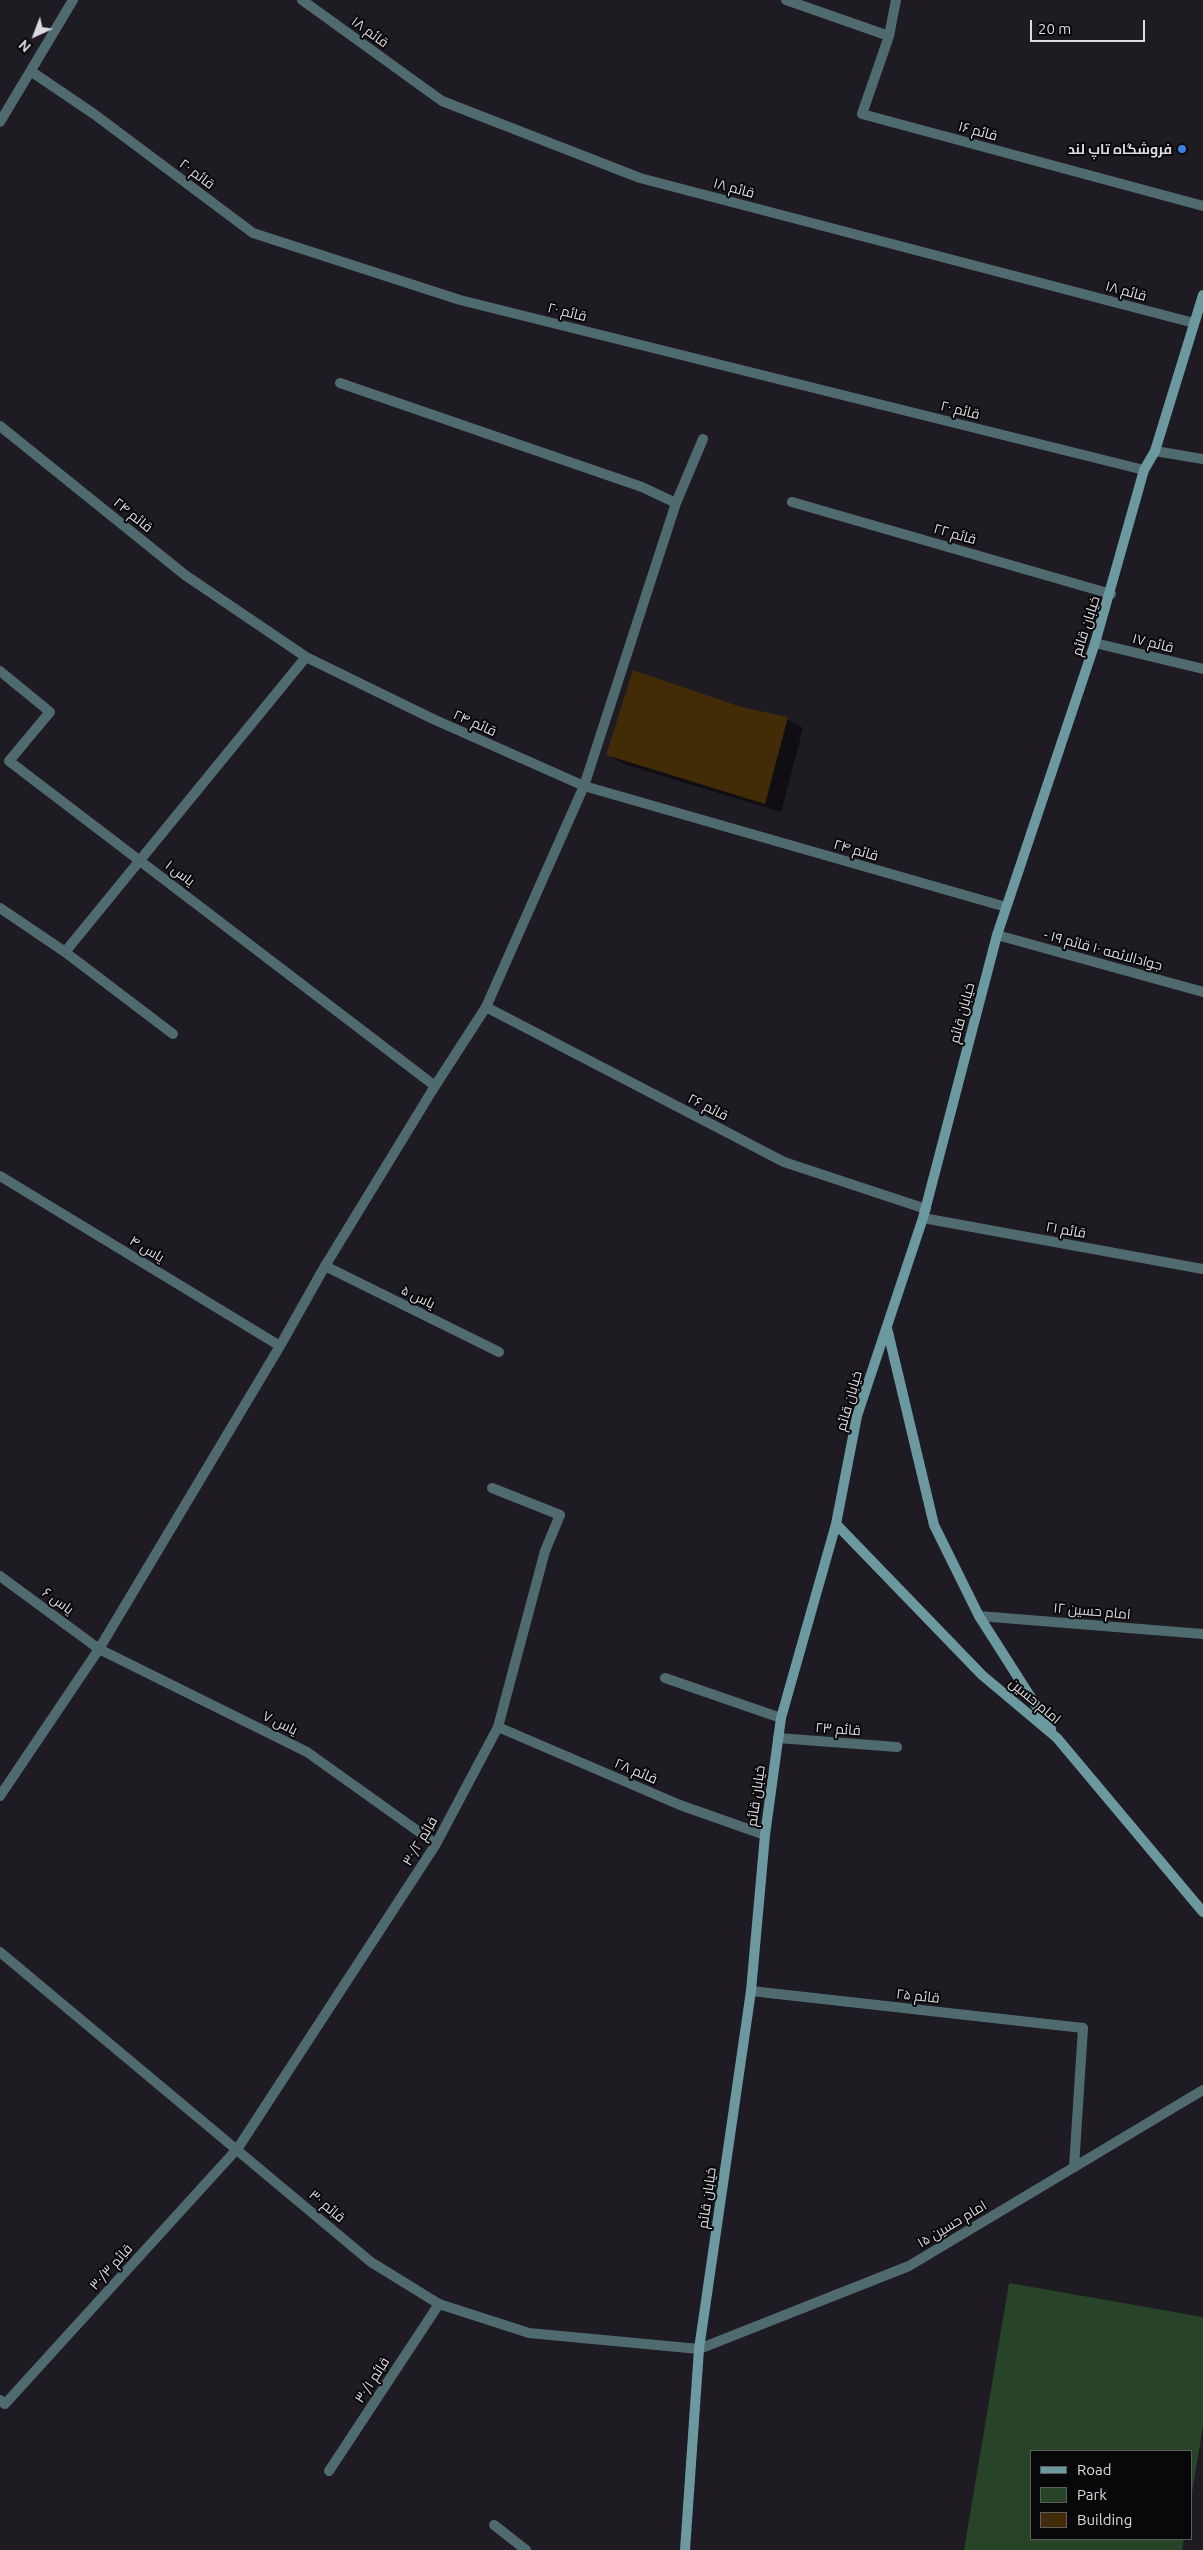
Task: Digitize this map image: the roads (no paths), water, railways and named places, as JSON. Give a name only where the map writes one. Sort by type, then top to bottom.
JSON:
[{"type":"street","points":[[0,122],[32,72],[73,0]]},
{"type":"street","name":"قائم ۱۸","points":[[302,0],[442,101],[640,178],[1194,323]]},
{"type":"street","points":[[786,0],[889,36]]},
{"type":"street","name":"قائم ۱۶","points":[[896,0],[889,36],[862,114],[1203,206]]},
{"type":"street","name":"قائم ۲۰","points":[[32,72],[94,114],[253,233],[460,300],[1144,470]]},
{"type":"street","name":"خیابان قائم","points":[[685,2550],[699,2349],[751,1991],[765,1835],[781,1718],[836,1524],[857,1416],[924,1214],[997,935],[1111,594],[1144,470],[1155,451],[1203,295]]},
{"type":"street","points":[[340,383],[642,487],[676,503]]},
{"type":"street","name":"قائم ۲۴","points":[[0,426],[185,575],[306,657],[433,719],[584,786],[1006,906]]},
{"type":"street","points":[[0,1796],[99,1649],[280,1346],[325,1266],[435,1086],[486,1008],[584,786],[676,503],[703,439]]},
{"type":"street","points":[[1155,451],[1203,459]]},
{"type":"street","name":"قائم ۲۲","points":[[792,502],[1111,594]]},
{"type":"street","name":"قائم ۱۷","points":[[1095,643],[1203,669]]},
{"type":"street","points":[[65,952],[142,861],[306,657]]},
{"type":"street","name":"یاس ۱","points":[[0,671],[50,712],[9,761],[435,1086]]},
{"type":"street","points":[[0,908],[65,952],[173,1034]]},
{"type":"street","name":"- جوادالائمه ۱۰ قائم ۱۹","points":[[997,935],[1203,992]]},
{"type":"street","name":"قائم ۲۶","points":[[486,1008],[784,1162],[924,1214]]},
{"type":"street","name":"یاس ۴","points":[[0,1176],[280,1346]]},
{"type":"street","name":"قائم ۲۱","points":[[924,1214],[1203,1270]]},
{"type":"street","name":"یاس ۵","points":[[325,1266],[498,1352]]},
{"type":"street","points":[[887,1328],[934,1525],[978,1616],[1057,1738]]},
{"type":"street","name":"قاِئم ۳۰/۲","points":[[238,2148],[436,1844],[498,1727],[545,1551],[560,1515],[492,1488]]},
{"type":"street","name":"امام حسین","points":[[836,1524],[982,1675],[1057,1738],[1203,1912]]},
{"type":"street","name":"یاس ۶","points":[[0,1576],[99,1649]]},
{"type":"street","name":"امام حسین ۱۲","points":[[978,1616],[1203,1634]]},
{"type":"street","name":"یاس ۷","points":[[99,1649],[307,1752],[436,1844]]},
{"type":"street","points":[[665,1678],[781,1718]]},
{"type":"street","name":"قائم ۲۸","points":[[498,1727],[680,1805],[765,1835]]},
{"type":"street","name":"قائم ۲۳","points":[[778,1738],[897,1748]]},
{"type":"street","name":"قاِئم ۳۰","points":[[0,1952],[238,2148],[371,2262],[439,2304],[529,2333],[699,2349]]},
{"type":"street","name":"قائم ۲۵","points":[[751,1991],[1083,2028],[1074,2167]]},
{"type":"street","name":"امام حسین ۱۵","points":[[699,2349],[909,2266],[1203,2090]]},
{"type":"street","name":"قاِئم ۳۰/۳","points":[[2,2402],[238,2148]]},
{"type":"street","name":"قاِئم ۳۰/۱","points":[[329,2471],[439,2304]]},
{"type":"street","points":[[494,2525],[526,2550]]},
{"type":"place","name":"فروشگاه تاپ لند","points":[[1182,149]]}]
